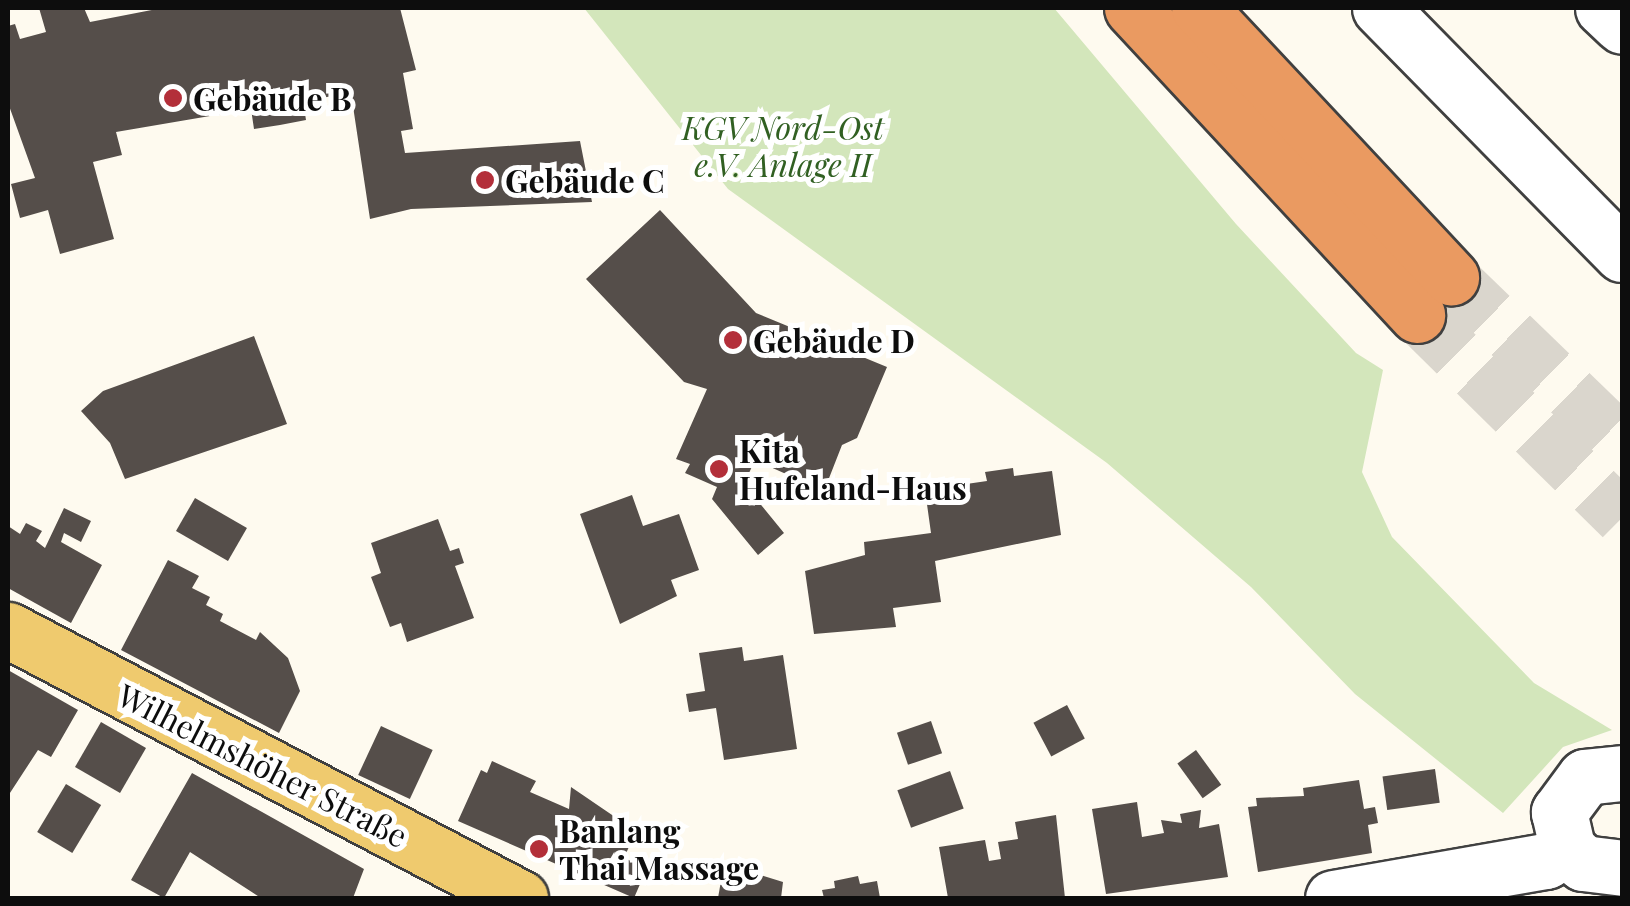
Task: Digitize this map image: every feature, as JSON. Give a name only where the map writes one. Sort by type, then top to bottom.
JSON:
[{"type":"highway","points":[[1132,8],[1434,296],[1199,8]]},
{"type":"main road","name":"Wilhelmshöher Straße","points":[[8,630],[520,898]]},
{"type":"street","points":[[1380,8],[1622,254]]},
{"type":"street","points":[[1603,8],[1622,26]]},
{"type":"street","points":[[1622,773],[1585,776],[1565,796],[1559,830],[1567,848],[1597,869],[1622,868]]},
{"type":"street","points":[[1334,898],[1546,861],[1567,848]]},
{"type":"green space","name":"KGV Nord-Ost e.V. Anlage II","points":[[584,8],[1054,8],[1236,224],[1356,353],[1383,370],[1362,472],[1392,537],[1534,683],[1612,730],[1563,747],[1503,813],[1355,694],[1251,587],[1107,463],[728,189]]},
{"type":"building","name":"Gebäude B","points":[[39,8],[84,8],[90,22],[162,8],[400,8],[416,70],[403,73],[413,129],[401,131],[405,153],[580,141],[592,202],[411,209],[370,219],[351,93],[303,101],[306,120],[280,125],[254,129],[251,109],[116,132],[122,155],[93,162],[114,239],[60,254],[48,210],[20,218],[11,184],[35,178],[8,103],[8,26],[15,24],[20,39],[46,32]]},
{"type":"building","name":"Gebäude D","points":[[660,210],[756,313],[887,367],[857,438],[842,445],[824,491],[755,460],[744,484],[784,533],[758,555],[712,499],[717,487],[685,473],[690,464],[676,459],[707,389],[684,382],[586,279]]},
{"type":"building","points":[[254,336],[287,424],[125,479],[110,443],[81,411],[103,391]]},
{"type":"building","points":[[1013,468],[1014,476],[1052,471],[1061,535],[935,561],[941,602],[893,608],[896,627],[814,634],[805,571],[865,555],[864,542],[931,533],[925,490],[987,481],[985,472]]},
{"type":"building","points":[[632,495],[643,526],[679,514],[699,570],[671,580],[677,596],[620,624],[580,514]]},
{"type":"building","points":[[195,498],[247,528],[228,561],[176,531]]},
{"type":"building","points":[[64,508],[91,521],[81,542],[64,533],[61,542],[102,565],[71,623],[8,588],[8,526],[20,534],[26,523],[42,531],[36,541],[45,548]]},
{"type":"building","points":[[438,519],[450,551],[459,548],[464,563],[455,566],[474,618],[407,642],[401,623],[390,627],[371,577],[381,573],[371,543]]},
{"type":"building","points":[[168,560],[199,576],[192,588],[210,597],[206,605],[223,614],[220,621],[256,640],[260,632],[288,658],[300,691],[279,733],[121,650]]},
{"type":"building","points":[[742,647],[744,661],[783,655],[797,749],[724,760],[716,708],[689,712],[686,694],[705,691],[699,653]]},
{"type":"building","points":[[8,670],[78,710],[51,757],[38,750],[8,796]]},
{"type":"building","points":[[1067,705],[1085,739],[1051,756],[1033,723]]},
{"type":"building","points":[[931,721],[942,753],[908,765],[897,733]]},
{"type":"building","points":[[101,722],[146,748],[120,793],[75,767]]},
{"type":"building","points":[[381,726],[433,750],[410,799],[358,775]]},
{"type":"building","points":[[1196,750],[1221,785],[1203,798],[1177,764]]},
{"type":"building","points":[[492,761],[536,781],[530,792],[569,809],[571,787],[615,817],[609,829],[632,840],[624,858],[647,868],[634,898],[458,821],[481,770],[487,773]]},
{"type":"building","points":[[1435,769],[1440,803],[1387,810],[1383,776]]},
{"type":"building","points":[[950,771],[964,809],[911,828],[897,790]]},
{"type":"building","points":[[192,773],[364,869],[353,898],[261,898],[190,852],[164,898],[131,880]]},
{"type":"building","points":[[1359,780],[1364,809],[1375,807],[1378,823],[1368,825],[1372,853],[1258,872],[1248,807],[1257,806],[1256,798],[1304,796],[1303,788]]},
{"type":"building","points":[[66,784],[101,805],[72,853],[37,832]]},
{"type":"building","points":[[1137,802],[1142,837],[1164,833],[1161,820],[1182,823],[1180,814],[1201,810],[1199,828],[1219,824],[1228,877],[1106,894],[1092,809]]},
{"type":"building","points":[[1056,815],[1065,898],[948,898],[939,847],[985,840],[989,861],[1001,859],[998,842],[1018,839],[1015,822]]},
{"type":"building","points":[[724,864],[783,882],[781,898],[718,898]]},
{"type":"building","points":[[858,876],[860,884],[877,881],[880,898],[824,898],[822,890],[835,888],[834,881]]},
{"type":"tunnel","points":[[1451,277],[1622,442]]},
{"type":"tunnel","points":[[1417,315],[1622,517]]},
{"type":"place","name":"Gebäude B","points":[[173,98]]},
{"type":"place","name":"Gebäude C","points":[[485,180]]},
{"type":"place","name":"Gebäude D","points":[[733,340]]},
{"type":"place","name":"Kita Hufeland-Haus","points":[[719,469]]},
{"type":"place","name":"Banlang Thai Massage","points":[[539,849]]}]
